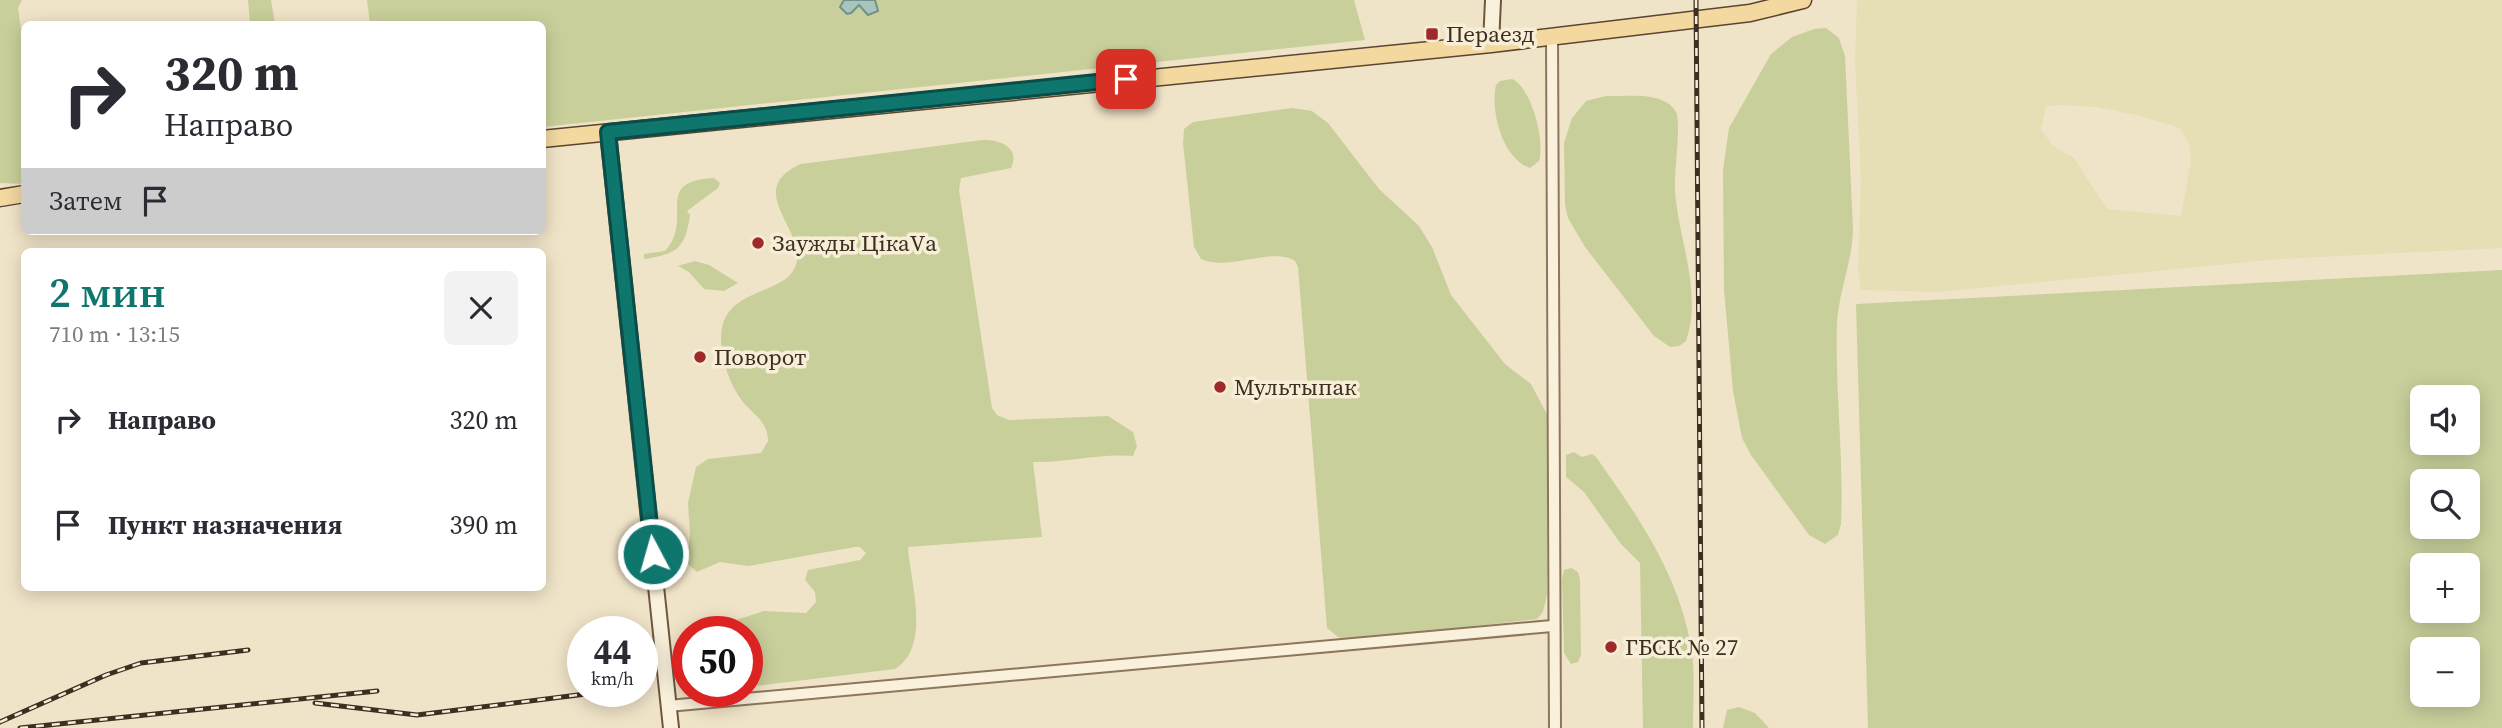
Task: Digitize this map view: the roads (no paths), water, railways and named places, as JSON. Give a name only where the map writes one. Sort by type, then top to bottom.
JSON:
[{"type":"main road","points":[[1491,44],[1493,0]]},
{"type":"main road","points":[[546,139],[1491,44],[1803,0]]},
{"type":"main road","points":[[608,132],[671,728]]},
{"type":"main road","points":[[0,198],[21,194]]},
{"type":"street","points":[[1552,36],[1552,626],[1555,728]]},
{"type":"street","points":[[668,706],[1552,626]]},
{"type":"water","points":[[844,0],[875,0],[878,11],[868,15],[859,5],[847,14],[840,7]]},
{"type":"railway","points":[[1696,0],[1702,728]]},
{"type":"railway","points":[[0,722],[106,675],[141,663],[248,650]]},
{"type":"railway","points":[[20,728],[377,691]]},
{"type":"railway","points":[[315,703],[417,715],[567,696]]},
{"type":"place","name":"Пераезд","points":[[1432,34]]},
{"type":"place","name":"Заужды ЦікаVа","points":[[758,243]]},
{"type":"place","name":"Поворот","points":[[700,357]]},
{"type":"place","name":"Мультыпак","points":[[1220,387]]},
{"type":"place","name":"ГБСК № 27","points":[[1611,647]]}]
